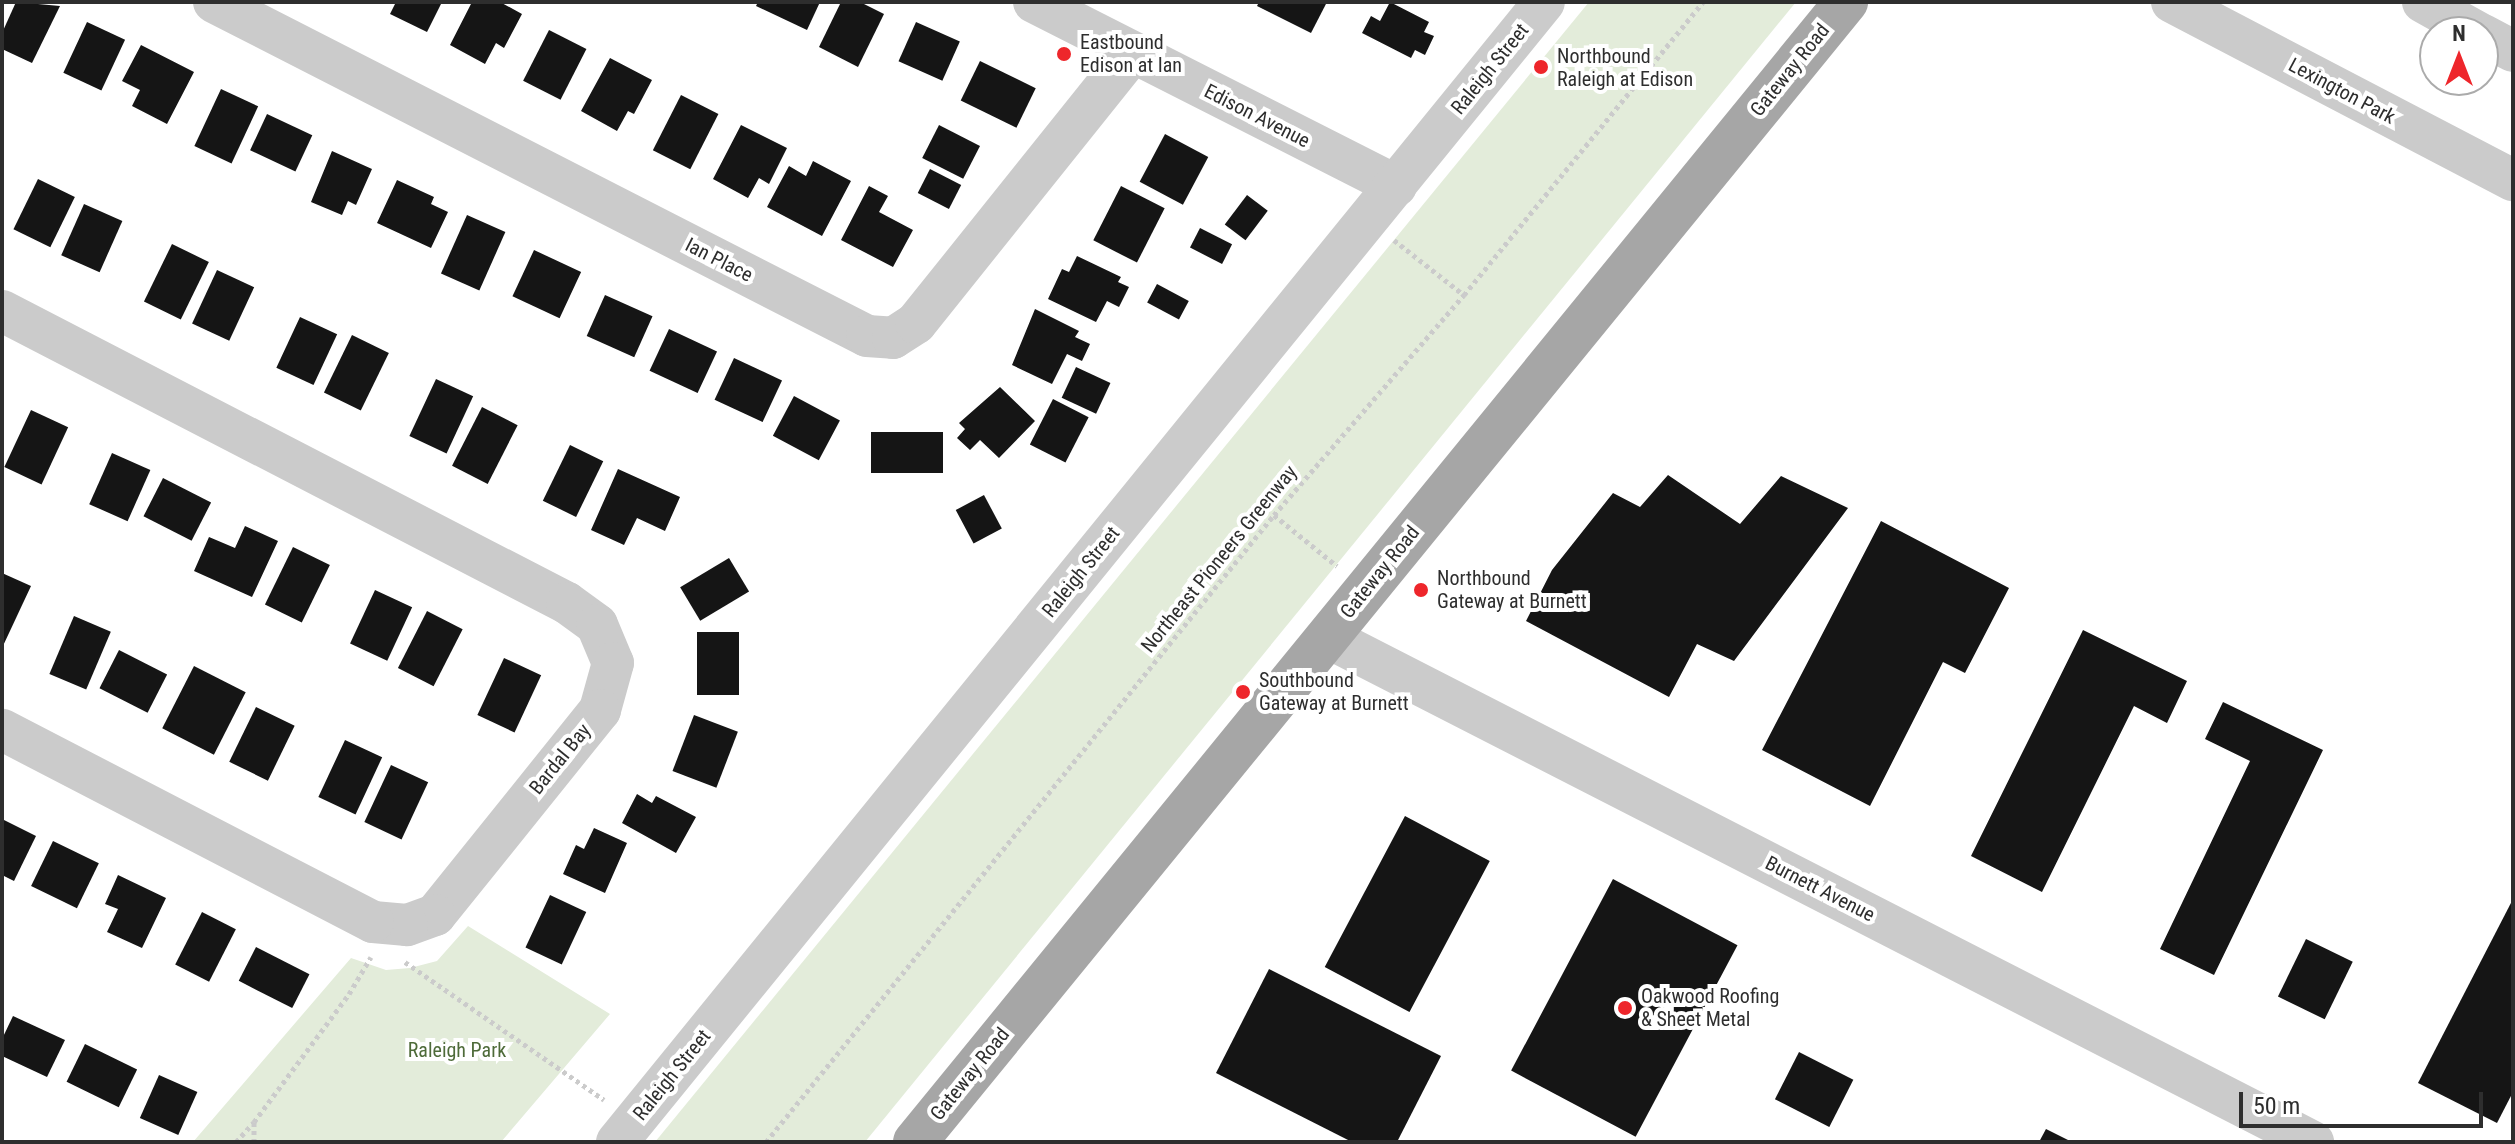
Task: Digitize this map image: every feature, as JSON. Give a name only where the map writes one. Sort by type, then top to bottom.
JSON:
[{"type":"main road","name":"Gateway Road","points":[[915,1142],[1846,2]]},
{"type":"street","name":"Ian Place","points":[[214,2],[867,336],[893,338],[916,323],[1132,53]]},
{"type":"street","name":"Edison Avenue","points":[[1034,2],[1396,186]]},
{"type":"street","name":"Raleigh Street","points":[[626,1132],[1544,2]]},
{"type":"street","name":"Lexington Park","points":[[2172,2],[2513,180]]},
{"type":"street","points":[[2423,2],[2448,16]]},
{"type":"street","name":"Bardal Bay","points":[[2,311],[567,603],[597,625],[613,663],[600,710],[435,915],[386,939]]},
{"type":"street","name":"Burnett Avenue","points":[[1327,637],[2313,1142]]},
{"type":"street","points":[[2,730],[386,939]]},
{"type":"path","name":"Northeast Pioneers Greenway","points":[[766,1142],[1274,515],[1464,295],[1703,2]]},
{"type":"path","points":[[1368,219],[1464,295]]},
{"type":"path","points":[[1274,515],[1366,589]]},
{"type":"path","points":[[236,1142],[342,1005],[369,959],[386,939],[626,1132]]},
{"type":"path","points":[[254,1122],[254,1142]]},
{"type":"green space","points":[[1589,2],[1796,2],[865,1142],[655,1142]]},
{"type":"green space","name":"Raleigh Park","points":[[468,926],[610,1014],[501,1142],[193,1142],[351,958],[386,970],[437,961]]},
{"type":"building","points":[[16,2],[60,6],[32,63],[2,49],[2,33]]},
{"type":"building","points":[[396,2],[442,2],[427,32],[390,14]]},
{"type":"building","points":[[472,2],[500,2],[522,14],[504,48],[496,43],[485,64],[450,45]]},
{"type":"building","points":[[758,2],[820,2],[807,30],[756,6]]},
{"type":"building","points":[[841,2],[860,2],[884,14],[858,67],[819,47]]},
{"type":"building","points":[[1259,2],[1327,2],[1311,33],[1257,6]]},
{"type":"building","points":[[1390,2],[1429,22],[1424,32],[1434,36],[1425,55],[1415,50],[1411,58],[1362,33],[1371,16],[1380,21]]},
{"type":"building","points":[[87,22],[125,40],[101,91],[63,73]]},
{"type":"building","points":[[916,22],[960,42],[942,81],[899,61]]},
{"type":"building","points":[[549,30],[586,49],[561,100],[523,81]]},
{"type":"building","points":[[141,45],[194,72],[167,124],[132,106],[140,90],[122,81]]},
{"type":"building","points":[[610,58],[652,80],[634,114],[628,111],[617,131],[581,111]]},
{"type":"building","points":[[980,61],[1036,88],[1016,128],[961,101]]},
{"type":"building","points":[[221,89],[258,106],[232,163],[194,146]]},
{"type":"building","points":[[681,95],[718,114],[690,169],[653,150]]},
{"type":"building","points":[[267,114],[312,135],[295,171],[250,150]]},
{"type":"building","points":[[741,125],[787,148],[769,184],[759,178],[748,198],[713,179]]},
{"type":"building","points":[[939,125],[980,146],[963,179],[922,158]]},
{"type":"building","points":[[1165,134],[1208,157],[1183,205],[1140,182]]},
{"type":"building","points":[[332,151],[372,169],[356,205],[348,201],[342,215],[311,202]]},
{"type":"building","points":[[813,161],[851,181],[822,236],[767,207],[789,166],[806,176]]},
{"type":"building","points":[[930,169],[961,185],[949,209],[918,193]]},
{"type":"building","points":[[38,179],[75,197],[50,247],[13,229]]},
{"type":"building","points":[[397,180],[434,197],[431,204],[448,212],[431,248],[377,223]]},
{"type":"building","points":[[869,186],[888,196],[879,212],[913,230],[893,267],[841,240]]},
{"type":"building","points":[[1121,186],[1165,208],[1137,263],[1093,240]]},
{"type":"building","points":[[1247,195],[1268,211],[1245,240],[1225,225]]},
{"type":"building","points":[[84,204],[122,221],[100,272],[61,255]]},
{"type":"building","points":[[467,215],[505,232],[479,291],[441,273]]},
{"type":"building","points":[[1200,228],[1232,244],[1222,264],[1190,248]]},
{"type":"building","points":[[172,244],[209,262],[181,319],[144,302]]},
{"type":"building","points":[[534,250],[581,272],[560,318],[512,296]]},
{"type":"building","points":[[1077,256],[1121,277],[1118,282],[1129,287],[1119,307],[1107,301],[1096,322],[1048,299],[1062,269],[1069,272]]},
{"type":"building","points":[[217,270],[254,287],[229,341],[192,323]]},
{"type":"building","points":[[1157,284],[1189,301],[1179,319],[1147,303]]},
{"type":"building","points":[[605,295],[653,316],[634,357],[587,336]]},
{"type":"building","points":[[1035,309],[1079,331],[1075,337],[1090,344],[1082,361],[1067,354],[1052,384],[1012,365]]},
{"type":"building","points":[[300,317],[337,334],[313,385],[276,368]]},
{"type":"building","points":[[669,329],[717,351],[698,393],[650,371]]},
{"type":"building","points":[[352,335],[389,353],[361,410],[324,393]]},
{"type":"building","points":[[734,358],[782,380],[763,422],[715,400]]},
{"type":"building","points":[[1076,367],[1110,383],[1096,414],[1062,398]]},
{"type":"building","points":[[436,379],[473,396],[447,453],[409,436]]},
{"type":"building","points":[[1000,387],[1035,421],[999,458],[980,440],[970,450],[957,438],[965,429],[959,423]]},
{"type":"building","points":[[794,396],[840,420],[819,460],[773,436]]},
{"type":"building","points":[[1053,399],[1089,417],[1065,463],[1030,444]]},
{"type":"building","points":[[482,407],[518,425],[488,484],[452,466]]},
{"type":"building","points":[[31,410],[68,427],[42,484],[4,467]]},
{"type":"building","points":[[871,432],[943,432],[943,473],[871,473]]},
{"type":"building","points":[[570,445],[603,461],[576,517],[543,501]]},
{"type":"building","points":[[112,453],[150,470],[128,521],[89,504]]},
{"type":"building","points":[[618,469],[680,497],[665,531],[637,518],[624,545],[591,530]]},
{"type":"building","points":[[1668,475],[1740,524],[1781,476],[1848,508],[1734,661],[1697,644],[1669,697],[1526,621],[1552,570],[1613,493],[1640,507]]},
{"type":"building","points":[[163,478],[211,503],[192,541],[143,516]]},
{"type":"building","points":[[984,495],[1002,529],[974,544],[956,510]]},
{"type":"building","points":[[1881,521],[2009,588],[1965,673],[1943,662],[1870,806],[1762,750]]},
{"type":"building","points":[[245,526],[278,541],[252,597],[194,571],[209,537],[235,548]]},
{"type":"building","points":[[293,547],[330,565],[302,622],[265,605]]},
{"type":"building","points":[[729,558],[749,591],[700,621],[680,587]]},
{"type":"building","points":[[2,573],[31,586],[2,648]]},
{"type":"building","points":[[375,590],[412,607],[387,661],[350,643]]},
{"type":"building","points":[[427,611],[463,629],[434,686],[398,668]]},
{"type":"building","points":[[74,616],[111,632],[86,690],[49,674]]},
{"type":"building","points":[[2083,630],[2187,681],[2167,723],[2134,706],[2042,892],[1971,856]]},
{"type":"building","points":[[697,632],[739,632],[739,695],[697,695]]},
{"type":"building","points":[[119,650],[167,675],[148,713],[99,688]]},
{"type":"building","points":[[504,658],[541,675],[515,732],[477,715]]},
{"type":"building","points":[[194,666],[246,692],[214,755],[162,728]]},
{"type":"building","points":[[2223,702],[2323,750],[2214,975],[2160,949],[2250,761],[2205,739]]},
{"type":"building","points":[[256,707],[295,726],[268,781],[229,762]]},
{"type":"building","points":[[694,715],[738,732],[716,788],[672,771]]},
{"type":"building","points":[[345,740],[382,757],[356,814],[318,797]]},
{"type":"building","points":[[391,765],[428,782],[402,839],[364,822]]},
{"type":"building","points":[[637,794],[652,803],[656,796],[696,817],[676,853],[622,823]]},
{"type":"building","points":[[1405,816],[1490,861],[1409,1012],[1325,967]]},
{"type":"building","points":[[2,819],[36,836],[14,881],[2,875]]},
{"type":"building","points":[[594,828],[627,843],[605,893],[563,874],[576,845],[584,849]]},
{"type":"building","points":[[53,841],[99,863],[77,908],[31,886]]},
{"type":"building","points":[[118,875],[166,898],[142,948],[107,932],[118,909],[105,904]]},
{"type":"building","name":"Oakwood Roofing & Sheet Metal","points":[[1613,879],[1737,945],[1636,1137],[1511,1071]]},
{"type":"building","points":[[550,895],[586,912],[562,964],[525,948]]},
{"type":"building","points":[[2513,899],[2513,1092],[2497,1123],[2418,1083]]},
{"type":"building","points":[[202,912],[236,929],[209,982],[175,965]]},
{"type":"building","points":[[2306,939],[2353,962],[2325,1019],[2278,997]]},
{"type":"building","points":[[256,947],[309,974],[292,1008],[239,981]]},
{"type":"building","points":[[1269,969],[1441,1056],[1397,1142],[1352,1142],[1216,1073]]},
{"type":"building","points":[[13,1016],[65,1040],[47,1077],[2,1056],[2,1039]]},
{"type":"building","points":[[85,1044],[137,1069],[119,1107],[67,1082]]},
{"type":"building","points":[[1799,1052],[1853,1080],[1829,1127],[1775,1099]]},
{"type":"building","points":[[159,1075],[197,1092],[178,1135],[140,1118]]},
{"type":"building","points":[[2046,1129],[2072,1142],[2039,1142]]},
{"type":"place","name":"Eastbound Edison at Ian","points":[[1064,54]]},
{"type":"place","name":"Northbound Raleigh at Edison","points":[[1541,67]]},
{"type":"place","name":"Northbound Gateway at Burnett","points":[[1421,590]]},
{"type":"place","name":"Southbound Gateway at Burnett","points":[[1243,692]]},
{"type":"place","name":"Oakwood Roofing & Sheet Metal","points":[[1625,1008]]}]
